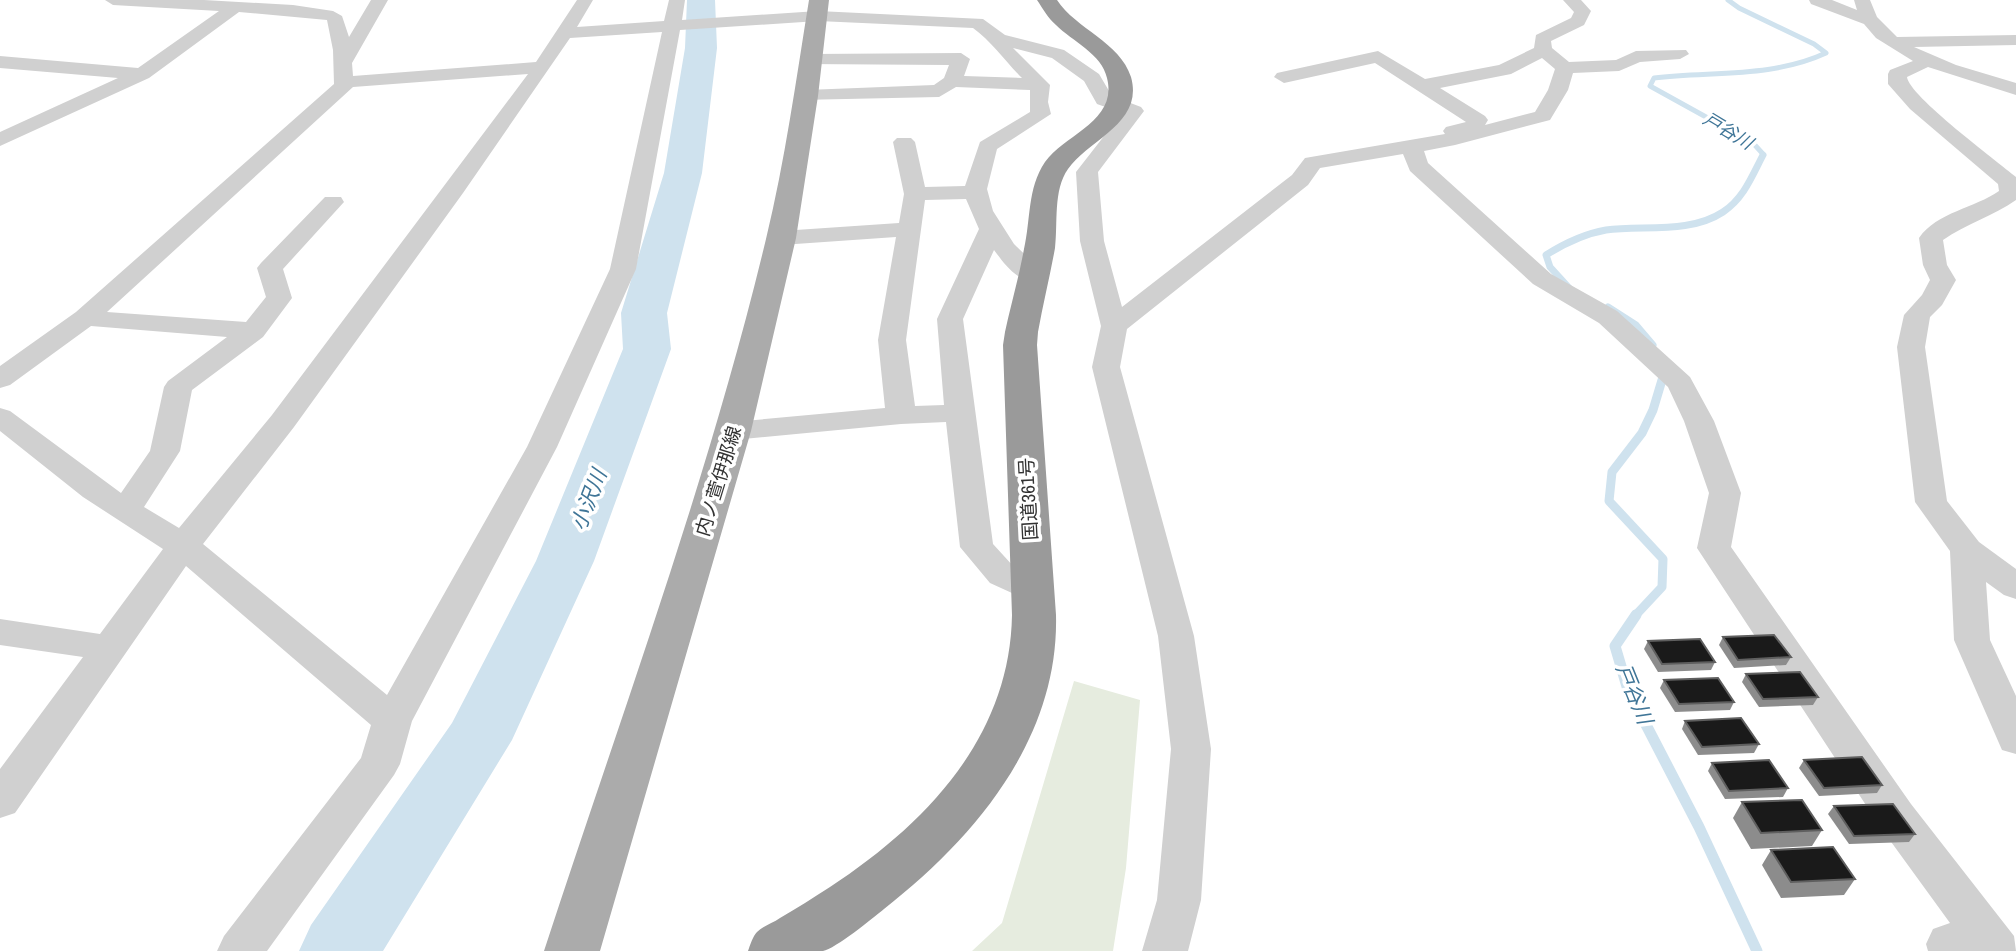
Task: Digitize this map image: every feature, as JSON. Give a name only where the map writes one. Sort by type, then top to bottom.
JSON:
[{"type":"highway","points":[[1047,0],[1053,13],[1066,26],[1111,62],[1118,75],[1118,107]]},
{"type":"highway","name":"国道361号","points":[[776,951],[830,919],[904,864],[946,823],[1009,734],[1028,682],[1034,633],[1020,345],[1040,246],[1047,185],[1058,163],[1103,126],[1118,107]]},
{"type":"main road","name":"内ノ萱伊那線","points":[[572,951],[733,431],[781,237],[809,78],[818,8]]},
{"type":"street","points":[[124,0],[293,10],[333,16],[339,24],[344,72]]},
{"type":"street","points":[[0,379],[85,318],[340,92],[344,72],[374,6],[380,0]]},
{"type":"street","points":[[0,800],[107,648],[183,546],[283,421],[542,67],[585,0]]},
{"type":"street","points":[[724,21],[726,0]]},
{"type":"street","points":[[977,23],[979,0]]},
{"type":"street","points":[[1571,0],[1583,11],[1578,21],[1542,39],[1543,50],[1565,68],[1619,65],[1636,57],[1680,54]]},
{"type":"street","points":[[1817,0],[1868,20]]},
{"type":"street","points":[[1862,0],[1863,14],[1877,31],[1893,42],[1930,60],[2016,89]]},
{"type":"street","points":[[0,140],[142,74],[234,8]]},
{"type":"street","points":[[563,33],[673,13],[724,21],[818,8],[977,23],[999,39],[1058,54],[1092,78],[1104,100],[1134,111],[1087,172],[1092,241],[1114,326],[1106,367],[1176,636],[1191,749],[1179,900],[1165,951]]},
{"type":"street","points":[[240,951],[380,764],[392,721],[542,447],[623,269],[673,13]]},
{"type":"street","points":[[999,39],[1006,53],[1040,85]]},
{"type":"street","points":[[1893,42],[2016,40]]},
{"type":"street","points":[[1422,85],[1504,70],[1543,50]]},
{"type":"street","points":[[1284,77],[1378,57],[1478,120],[1473,127],[1451,131],[1450,137],[1455,139]]},
{"type":"street","points":[[961,59],[952,81],[939,91],[809,78],[961,59]]},
{"type":"street","points":[[1930,60],[1897,74],[1898,84],[1917,105],[2009,182],[2011,192],[2002,208],[1955,221],[1931,238],[1935,265],[1943,280],[1933,299],[1917,315],[1911,347],[1931,502],[1968,550],[2016,587]]},
{"type":"street","points":[[0,62],[142,74]]},
{"type":"street","points":[[344,72],[542,67]]},
{"type":"street","points":[[1114,326],[1300,180],[1313,163],[1412,148],[1543,116],[1558,90],[1565,68]]},
{"type":"street","points":[[952,81],[1040,85]]},
{"type":"street","points":[[1033,275],[1021,268],[990,229],[976,192],[987,146],[1041,114],[1038,102],[1040,85]]},
{"type":"street","points":[[901,415],[892,340],[915,194],[904,142]]},
{"type":"street","points":[[1412,148],[1418,166],[1542,279],[1608,317],[1680,383],[1699,421],[1725,493],[1714,548],[1896,816],[1980,948]]},
{"type":"street","points":[[915,194],[976,192]]},
{"type":"street","points":[[125,510],[165,451],[178,387],[253,331],[279,298],[270,268],[333,202]]},
{"type":"street","points":[[781,237],[910,229]]},
{"type":"street","points":[[990,229],[950,319],[960,413],[977,547],[1002,575],[1032,590]]},
{"type":"street","points":[[85,318],[253,331]]},
{"type":"street","points":[[733,431],[901,415],[960,413]]},
{"type":"street","points":[[0,417],[46,450],[94,490],[183,546],[276,619],[392,721]]},
{"type":"street","points":[[1968,550],[1972,640],[2016,739]]},
{"type":"street","points":[[0,632],[107,648]]},
{"type":"shaded area","points":[[1074,681],[1140,700],[1126,868],[1113,951],[972,951],[1002,923]]},
{"type":"building","points":[[1774,635],[1791,657],[1738,660],[1723,637]]},
{"type":"building","points":[[1700,639],[1715,662],[1662,664],[1648,641]]},
{"type":"building","points":[[1800,672],[1818,697],[1763,699],[1746,674]]},
{"type":"building","points":[[1718,678],[1734,702],[1679,704],[1664,680]]},
{"type":"building","points":[[1741,718],[1759,744],[1702,747],[1685,721]]},
{"type":"building","points":[[1862,757],[1882,785],[1824,788],[1804,760]]},
{"type":"building","points":[[1769,760],[1788,788],[1729,791],[1712,763]]},
{"type":"building","points":[[1802,800],[1822,830],[1761,833],[1742,802]]},
{"type":"building","points":[[1893,804],[1915,834],[1854,836],[1834,806]]},
{"type":"building","points":[[1833,847],[1855,879],[1791,882],[1771,850]]},
{"type":"waterway","name":"小沢川","points":[[339,951],[478,740],[565,561],[647,349],[644,313],[683,173],[701,48],[701,0]]},
{"type":"waterway","name":"戸谷川","points":[[1728,0],[1739,8],[1814,44],[1826,53],[1805,61],[1763,70],[1654,78],[1650,86],[1753,143],[1762,156]]},
{"type":"waterway","name":"戸谷川","points":[[1570,289],[1550,267],[1546,255],[1574,239],[1606,230],[1681,226],[1710,219],[1737,200],[1763,155]]},
{"type":"waterway","name":"戸谷川","points":[[1608,307],[1636,325],[1653,345]]},
{"type":"waterway","name":"戸谷川","points":[[1634,617],[1662,587],[1663,559],[1609,501],[1612,472],[1642,433],[1653,410],[1662,380]]},
{"type":"waterway","name":"戸谷川","points":[[1636,615],[1615,646],[1628,690],[1699,827],[1757,951]]}]
